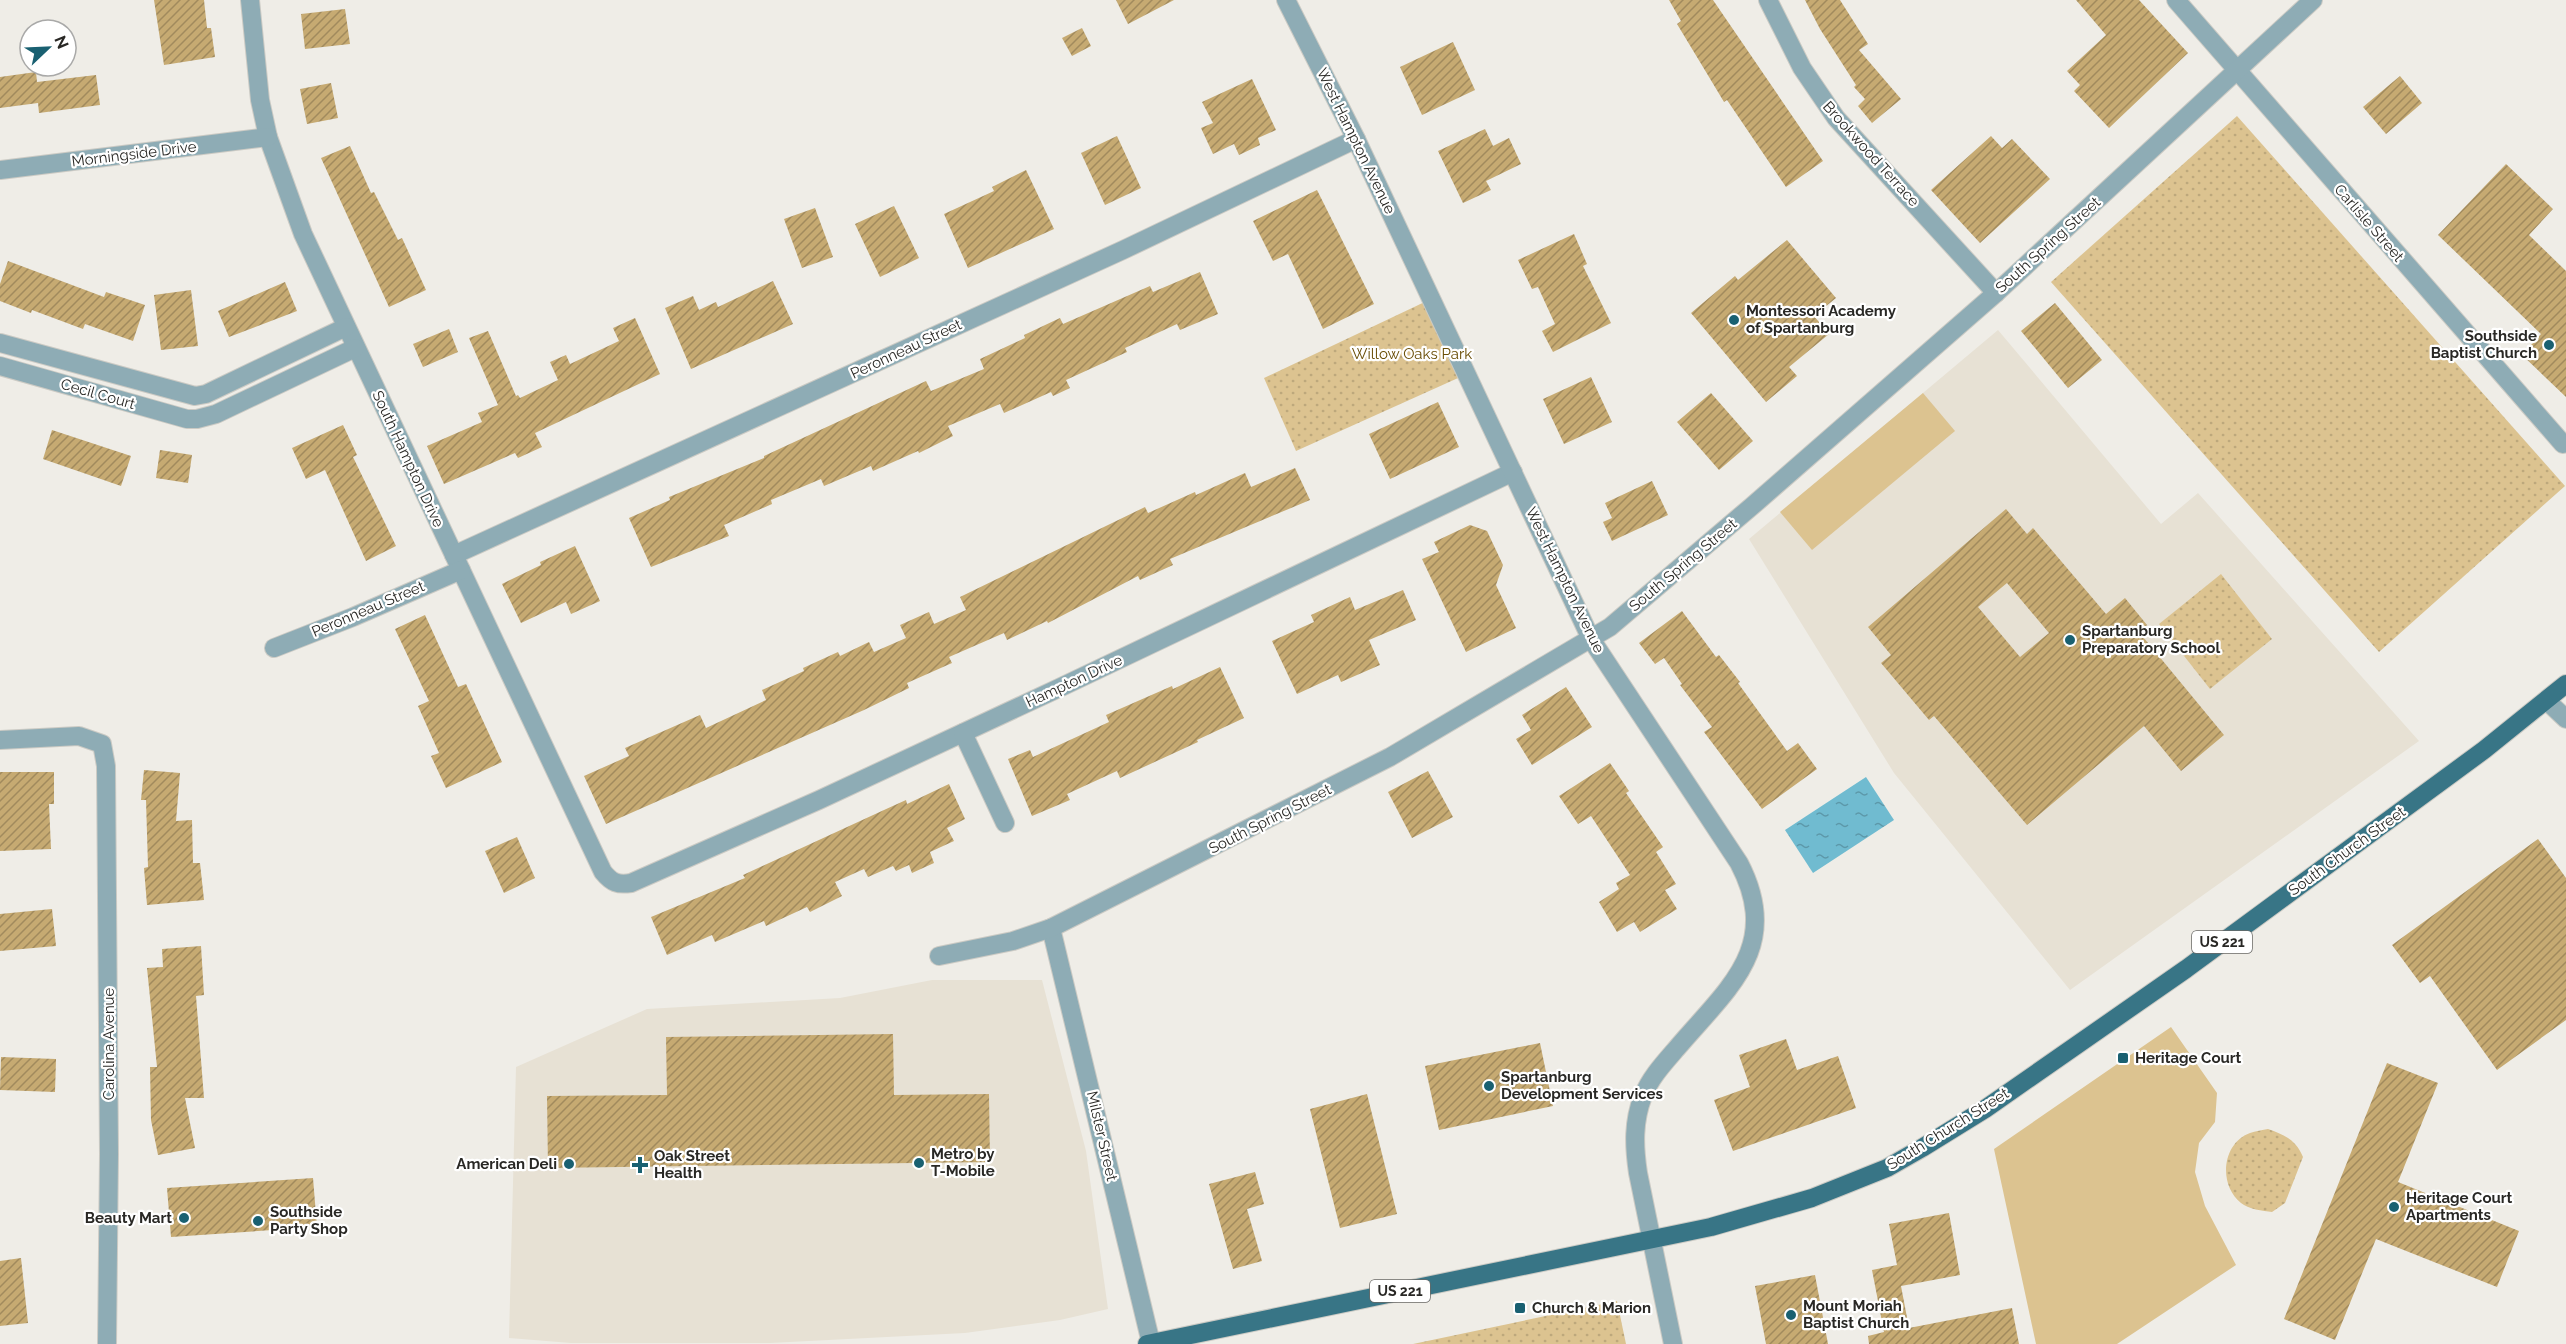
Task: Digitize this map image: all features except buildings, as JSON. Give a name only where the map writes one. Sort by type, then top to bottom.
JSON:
[{"type":"main road","name":"South Church Street","points":[[1149,1344],[1711,1227],[1812,1198],[1877,1172],[1922,1148],[1985,1108],[2186,969],[2484,750],[2566,684]]},
{"type":"street","name":"South Hampton Drive","points":[[250,0],[260,100],[268,137],[303,234],[603,872],[610,881],[621,885],[631,883]]},
{"type":"street","name":"West Hampton Avenue","points":[[1286,0],[1356,139],[1591,639],[1739,863],[1749,882],[1755,902],[1756,924],[1753,945],[1745,965],[1733,983],[1656,1072],[1643,1095],[1636,1120],[1634,1147],[1673,1344]]},
{"type":"street","name":"Brookwood Terrace","points":[[1768,0],[1802,68],[1836,118],[1996,293]]},
{"type":"street","name":"Carlisle Street","points":[[2176,0],[2563,444]]},
{"type":"street","name":"South Spring Street","points":[[939,956],[1013,940],[1052,928],[1390,757],[1610,627],[1996,293],[2313,0]]},
{"type":"street","name":"Morningside Drive","points":[[0,170],[268,137]]},
{"type":"street","name":"Peronneau Street","points":[[274,648],[353,617],[458,562],[1356,139]]},
{"type":"street","points":[[197,419],[195,396],[206,394],[346,327]]},
{"type":"street","name":"Cecil Court","points":[[0,343],[195,396]]},
{"type":"street","name":"Cecil Court","points":[[0,366],[187,419],[197,419],[216,414],[356,348]]},
{"type":"street","name":"Hampton Drive","points":[[631,883],[963,733],[1513,472]]},
{"type":"street","points":[[2547,700],[2566,719]]},
{"type":"street","points":[[963,733],[1005,823]]},
{"type":"street","name":"Carolina Avenue","points":[[0,741],[79,736],[102,744],[106,766],[109,1142],[107,1344]]},
{"type":"street","name":"Milster Street","points":[[1052,928],[1149,1344]]},
{"type":"shaded area","name":"Spartanburg Preparatory School","points":[[1998,330],[2161,524],[2198,493],[2419,741],[2070,990],[1894,773],[1749,539]]},
{"type":"shaded area","points":[[932,980],[1042,980],[1086,1151],[1108,1309],[1060,1320],[965,1333],[770,1343],[571,1343],[509,1338],[516,1067],[647,1009],[840,998]]},
{"type":"green space","points":[[2237,116],[2565,486],[2379,652],[2051,282]]},
{"type":"green space","name":"Willow Oaks Park","points":[[1431,299],[1467,374],[1296,451],[1264,378]]},
{"type":"green space","points":[[1923,393],[1955,431],[1812,550],[1780,512]]},
{"type":"green space","points":[[2221,574],[2272,639],[2210,689],[2159,624]]},
{"type":"green space","points":[[2171,1027],[2217,1093],[2215,1122],[2199,1143],[2195,1172],[2205,1206],[2236,1265],[2117,1344],[2036,1344],[1994,1149]]},
{"type":"green space","points":[[2268,1129],[2289,1139],[2297,1146],[2303,1157],[2285,1203],[2272,1212],[2241,1203],[2229,1186],[2226,1176],[2229,1155],[2241,1138],[2250,1133]]},
{"type":"green space","points":[[1617,1301],[1626,1344],[1413,1344]]},
{"type":"water","points":[[1866,777],[1894,820],[1813,873],[1785,830]]},
{"type":"place","name":"Montessori Academy of Spartanburg","points":[[1734,320]]},
{"type":"place","name":"Southside Baptist Church","points":[[2549,345]]},
{"type":"place","name":"Spartanburg Preparatory School","points":[[2070,640]]},
{"type":"place","name":"Heritage Court","points":[[2123,1058]]},
{"type":"place","name":"Spartanburg Development Services","points":[[1489,1086]]},
{"type":"place","name":"Metro by T-Mobile","points":[[919,1163]]},
{"type":"place","name":"American Deli","points":[[569,1164]]},
{"type":"place","name":"Oak Street Health","points":[[640,1165]]},
{"type":"place","name":"Heritage Court Apartments","points":[[2394,1207]]},
{"type":"place","name":"Beauty Mart","points":[[184,1218]]},
{"type":"place","name":"Southside Party Shop","points":[[258,1221]]},
{"type":"place","name":"Church & Marion","points":[[1520,1308]]},
{"type":"place","name":"Mount Moriah Baptist Church","points":[[1791,1315]]}]
